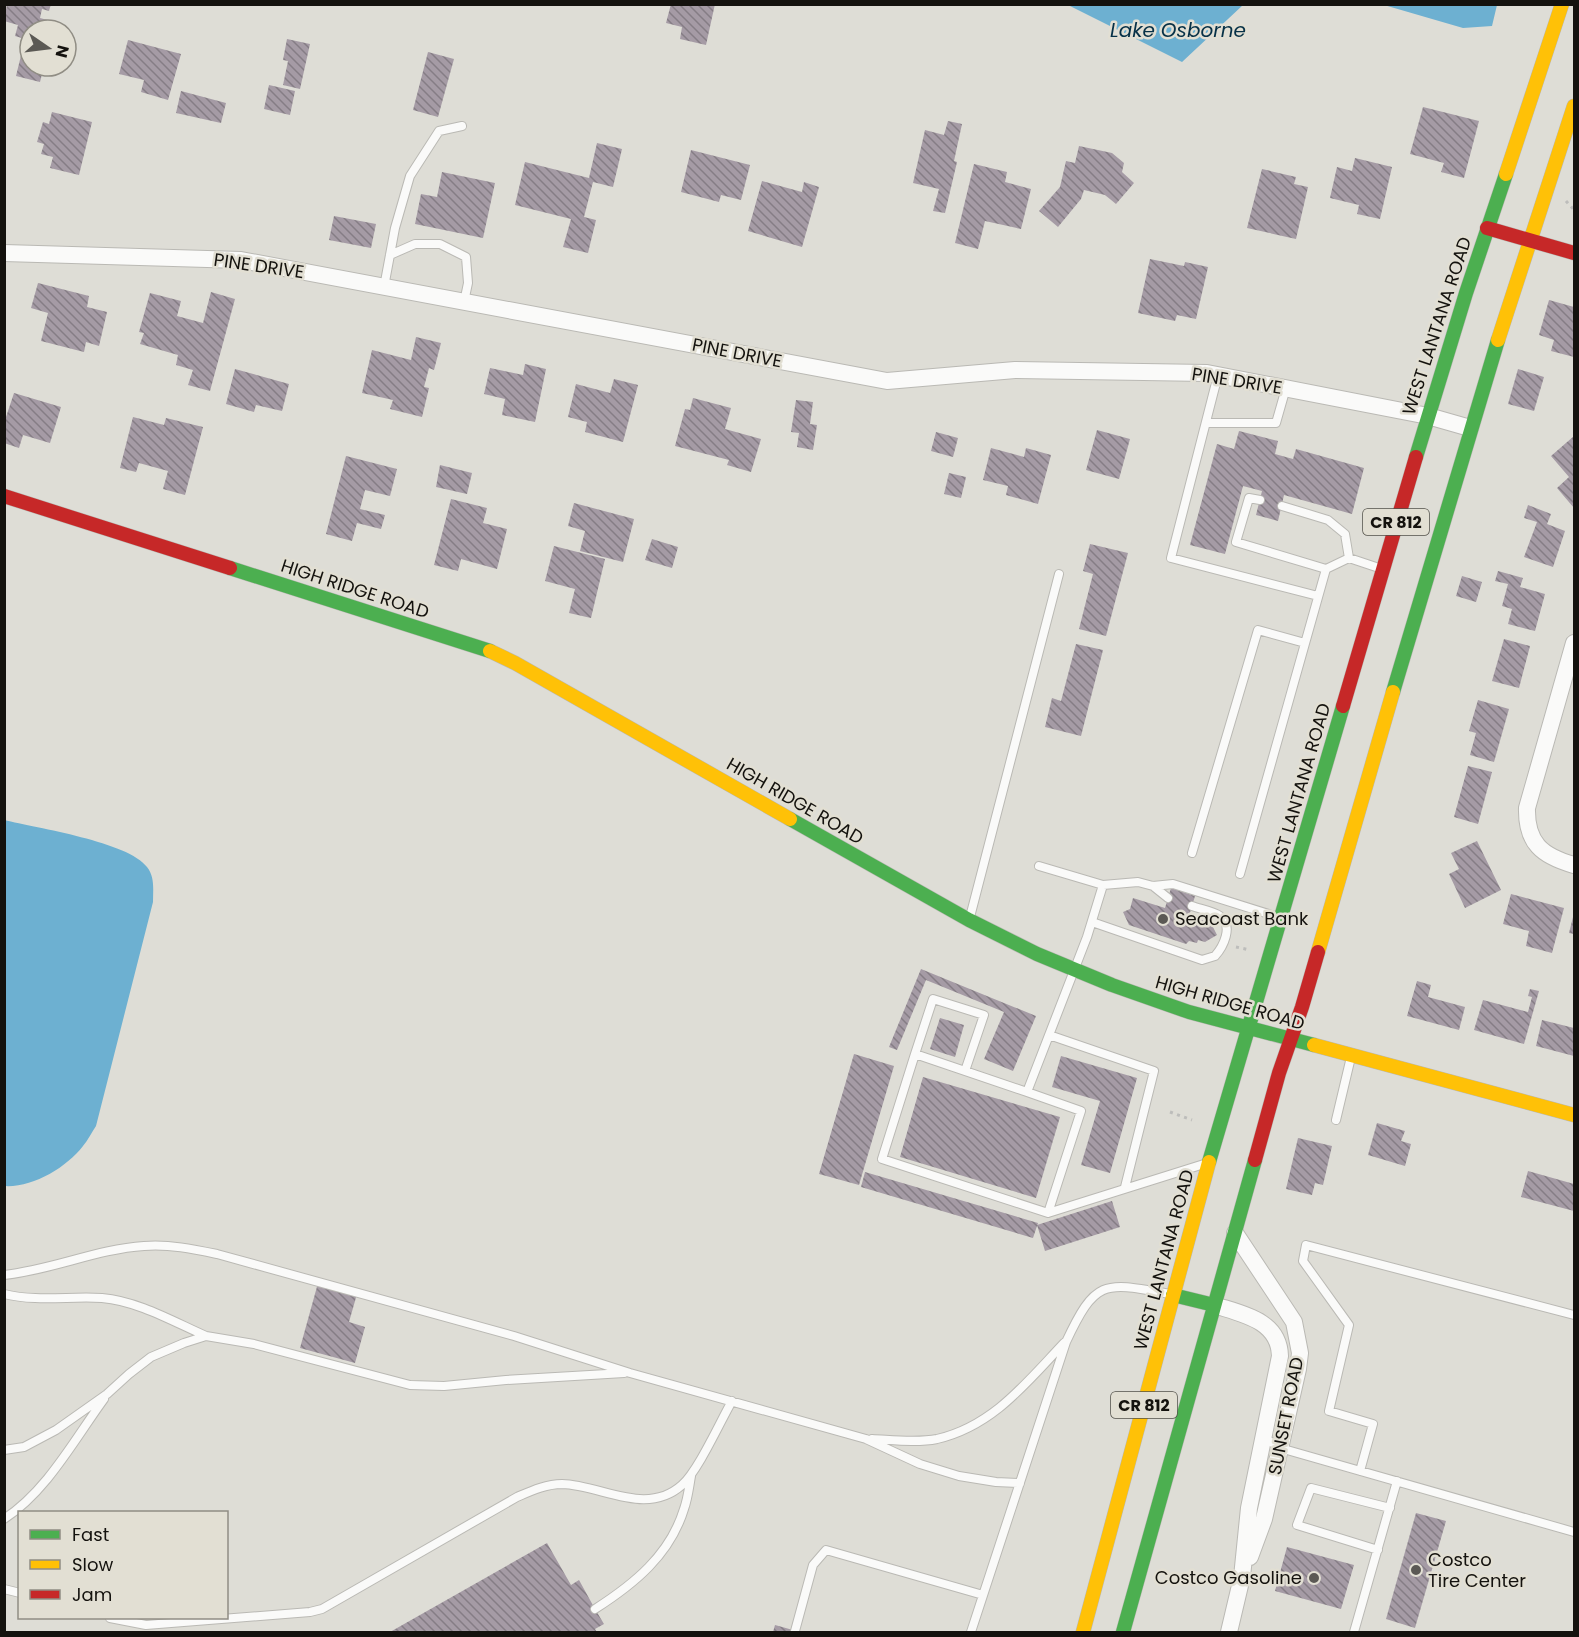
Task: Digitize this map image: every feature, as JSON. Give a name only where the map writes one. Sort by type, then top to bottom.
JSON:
[{"type":"main road","name":"WEST LANTANA ROAD","points":[[1083,1632],[1209,1162],[1382,569],[1487,228],[1562,4]]},
{"type":"main road","name":"CR 812","points":[[1123,1632],[1279,1073],[1302,1007],[1470,428],[1529,240],[1575,106]]},
{"type":"main road","points":[[1487,228],[1575,253]]},
{"type":"main road","name":"HIGH RIDGE ROAD","points":[[4,496],[491,651],[969,920],[1037,954],[1074,969],[1189,1012],[1575,1115]]},
{"type":"main road","points":[[1173,1295],[1214,1305]]},
{"type":"street","name":"PINE DRIVE","points":[[4,253],[241,260],[887,381],[1015,370],[1207,373],[1428,416],[1470,428]]},
{"type":"street","points":[[1575,643],[1527,808],[1527,821],[1530,835],[1538,846],[1548,855],[1575,865]]},
{"type":"street","name":"SUNSET ROAD","points":[[1229,1632],[1242,1577],[1264,1519],[1300,1353],[1294,1322],[1234,1233]]},
{"type":"street","name":"SUNSET ROAD","points":[[1214,1305],[1258,1320],[1269,1328],[1279,1346],[1280,1356],[1249,1508],[1242,1577]]},
{"type":"lane","points":[[384,286],[395,228],[410,176],[439,131],[462,126]]},
{"type":"lane","points":[[390,255],[416,244],[440,244],[466,257],[468,283],[464,302]]},
{"type":"lane","points":[[1218,375],[1171,558],[1318,596]]},
{"type":"lane","points":[[1206,423],[1276,423],[1287,388]]},
{"type":"lane","points":[[1260,500],[1249,498],[1236,542],[1326,569],[1349,558],[1382,569]]},
{"type":"lane","points":[[1282,506],[1328,520],[1345,534],[1349,558]]},
{"type":"lane","points":[[1240,874],[1326,569]]},
{"type":"lane","points":[[969,920],[1059,574]]},
{"type":"lane","points":[[1192,853],[1258,630],[1305,643]]},
{"type":"lane","points":[[1039,866],[1103,885],[1138,882],[1153,886],[1173,884],[1282,918]]},
{"type":"lane","points":[[1027,1092],[1092,921],[1103,885]]},
{"type":"lane","points":[[1153,886],[1168,898]]},
{"type":"lane","points":[[1092,921],[1202,960],[1215,957],[1226,939],[1225,922],[1220,916],[1192,906]]},
{"type":"lane","points":[[965,1071],[984,1015],[933,999],[882,1159],[1048,1213],[1209,1162]]},
{"type":"lane","points":[[1049,1035],[1154,1071],[1125,1188]]},
{"type":"lane","points":[[915,1054],[1081,1111],[1048,1213]]},
{"type":"lane","points":[[1336,1120],[1352,1056]]},
{"type":"lane","points":[[1360,1471],[1373,1424],[1329,1411],[1349,1325],[1303,1261],[1306,1245],[1575,1315]]},
{"type":"lane","points":[[4,1275],[28,1272],[111,1251],[145,1246],[178,1246],[217,1254],[514,1336],[630,1373],[866,1439],[920,1464],[959,1476],[1020,1483]]},
{"type":"lane","points":[[971,1632],[1066,1342],[1080,1311],[1094,1295],[1106,1287],[1125,1286],[1173,1295]]},
{"type":"lane","points":[[4,1294],[21,1298],[104,1299],[142,1308],[206,1336],[255,1344],[410,1385],[444,1386],[630,1373]]},
{"type":"lane","points":[[4,1450],[24,1447],[56,1430],[108,1394],[151,1357],[206,1336]]},
{"type":"lane","points":[[866,1439],[903,1441],[936,1439],[968,1429],[1004,1406],[1066,1342]]},
{"type":"lane","points":[[4,1520],[23,1507],[48,1477],[108,1394]]},
{"type":"lane","points":[[228,1619],[322,1610],[517,1497],[540,1488],[561,1484],[635,1500],[650,1499],[666,1494],[682,1485],[692,1472],[732,1401]]},
{"type":"lane","points":[[1262,1437],[1280,1448],[1575,1532]]},
{"type":"lane","points":[[595,1609],[632,1584],[663,1551],[684,1509],[692,1472]]},
{"type":"lane","points":[[1354,1632],[1397,1481]]},
{"type":"lane","points":[[1378,1550],[1297,1526],[1311,1488],[1390,1508]]},
{"type":"lane","points":[[795,1631],[813,1565],[826,1550],[983,1595]]},
{"type":"lane","points":[[119,1619],[146,1625],[227,1619]]},
{"type":"lane","points":[[167,1624],[176,1632]]},
{"type":"path","points":[[1565,199],[1575,210]]},
{"type":"path","points":[[1232,946],[1252,951]]},
{"type":"path","points":[[1170,1112],[1192,1120]]},
{"type":"water","name":"Lake Osborne","points":[[1068,5],[1243,5],[1182,62]]},
{"type":"water","points":[[1384,5],[1497,5],[1492,26],[1463,28]]},
{"type":"water","points":[[4,820],[81,837],[122,850],[137,858],[147,867],[153,888],[153,902],[96,1126],[85,1144],[58,1169],[37,1180],[15,1186],[4,1186]]},
{"type":"building","points":[[7,4],[51,4],[49,11],[42,9],[40,18],[18,18],[18,25],[4,21]]},
{"type":"building","points":[[671,4],[715,4],[706,45],[680,39],[682,27],[666,23]]},
{"type":"building","points":[[287,39],[310,44],[300,89],[283,85],[288,61],[283,60]]},
{"type":"building","points":[[128,40],[181,54],[168,100],[141,92],[144,80],[119,74]]},
{"type":"building","points":[[428,52],[454,59],[438,117],[413,110]]},
{"type":"building","points":[[24,78],[41,78],[40,82]]},
{"type":"building","points":[[269,85],[295,91],[290,115],[264,109]]},
{"type":"building","points":[[181,91],[226,103],[221,123],[176,113]]},
{"type":"building","points":[[1423,107],[1479,121],[1464,178],[1441,172],[1444,163],[1410,154]]},
{"type":"building","points":[[52,112],[92,122],[79,175],[50,168],[53,157],[41,154],[44,144],[37,142],[43,122],[49,124]]},
{"type":"building","points":[[948,121],[962,124],[954,161],[957,162],[945,213],[933,211],[939,189],[913,183],[925,130],[944,135]]},
{"type":"building","points":[[597,143],[622,149],[613,187],[593,182],[584,217],[596,220],[588,253],[563,247],[571,219],[515,205],[525,162],[589,178]]},
{"type":"building","points":[[1079,146],[1112,153],[1124,163],[1122,172],[1134,183],[1116,204],[1105,195],[1084,190],[1081,199],[1058,227],[1039,211],[1060,187],[1066,161],[1075,163]]},
{"type":"building","points":[[691,150],[750,165],[741,200],[721,195],[719,202],[681,192]]},
{"type":"building","points":[[1355,158],[1392,167],[1380,219],[1357,214],[1359,205],[1330,198],[1337,167],[1352,171]]},
{"type":"building","points":[[974,164],[1007,172],[1005,182],[1031,189],[1021,229],[985,221],[978,249],[955,243]]},
{"type":"building","points":[[1262,169],[1296,177],[1294,184],[1308,187],[1296,239],[1247,228]]},
{"type":"building","points":[[442,172],[495,183],[483,238],[415,224],[421,194],[437,197]]},
{"type":"building","points":[[762,181],[802,192],[804,182],[819,187],[802,247],[748,231]]},
{"type":"building","points":[[334,216],[376,224],[371,248],[329,240]]},
{"type":"building","points":[[1150,259],[1184,266],[1185,262],[1208,267],[1196,319],[1177,315],[1175,321],[1138,313]]},
{"type":"building","points":[[38,283],[89,296],[87,307],[107,312],[99,346],[86,342],[84,352],[41,341],[48,313],[31,308]]},
{"type":"building","points":[[211,292],[235,299],[210,391],[188,385],[193,370],[176,365],[178,355],[140,344],[144,333],[139,332],[150,293],[181,301],[177,316],[203,323]]},
{"type":"building","points":[[1549,300],[1574,307],[1574,357],[1551,351],[1554,340],[1539,335]]},
{"type":"building","points":[[416,337],[441,343],[434,370],[429,368],[424,387],[429,388],[422,417],[390,409],[393,400],[362,393],[372,350],[411,360]]},
{"type":"building","points":[[525,364],[546,369],[535,422],[502,415],[505,399],[484,394],[490,368],[523,375]]},
{"type":"building","points":[[235,369],[289,384],[282,411],[256,405],[254,412],[226,404]]},
{"type":"building","points":[[1518,369],[1544,377],[1534,411],[1508,404]]},
{"type":"building","points":[[614,379],[638,385],[623,442],[585,432],[587,422],[568,417],[576,384],[610,393]]},
{"type":"building","points":[[14,393],[61,407],[50,443],[23,435],[19,448],[4,443],[4,423]]},
{"type":"building","points":[[693,398],[731,408],[725,429],[761,439],[751,472],[727,465],[729,460],[675,446],[685,409],[690,410]]},
{"type":"building","points":[[796,400],[813,402],[810,424],[817,425],[813,450],[797,447],[799,433],[791,432]]},
{"type":"building","points":[[133,417],[164,425],[166,418],[203,427],[185,495],[163,489],[168,471],[139,463],[136,472],[120,468]]},
{"type":"building","points":[[1097,430],[1130,439],[1119,479],[1086,470]]},
{"type":"building","points":[[1239,431],[1278,441],[1275,454],[1293,459],[1296,449],[1364,468],[1352,514],[1284,495],[1278,521],[1256,515],[1262,491],[1243,486],[1225,554],[1190,545],[1217,444],[1234,449]]},
{"type":"building","points":[[936,432],[958,438],[953,457],[931,451]]},
{"type":"building","points":[[1574,436],[1574,508],[1557,488],[1569,477],[1551,456]]},
{"type":"building","points":[[991,448],[1024,457],[1026,448],[1051,455],[1038,504],[1006,495],[1008,486],[983,480]]},
{"type":"building","points":[[346,456],[397,469],[390,496],[365,490],[360,509],[385,515],[381,529],[357,523],[352,541],[326,534]]},
{"type":"building","points":[[440,465],[472,473],[467,494],[436,487]]},
{"type":"building","points":[[949,473],[966,477],[961,498],[944,494]]},
{"type":"building","points":[[451,499],[487,508],[483,523],[507,529],[497,569],[461,559],[458,571],[434,565]]},
{"type":"building","points":[[574,503],[634,519],[623,562],[580,551],[585,531],[568,526]]},
{"type":"building","points":[[1528,505],[1551,514],[1547,524],[1565,531],[1553,567],[1524,557],[1537,522],[1524,518]]},
{"type":"building","points":[[652,539],[678,547],[672,568],[645,560]]},
{"type":"building","points":[[1090,544],[1128,553],[1106,636],[1079,629],[1093,574],[1083,571]]},
{"type":"building","points":[[554,546],[605,559],[591,618],[569,613],[575,589],[545,581]]},
{"type":"building","points":[[1498,571],[1523,578],[1520,587],[1545,594],[1535,631],[1508,624],[1512,609],[1502,606],[1508,584],[1495,581]]},
{"type":"building","points":[[1462,576],[1482,582],[1476,602],[1456,596]]},
{"type":"building","points":[[1504,639],[1530,646],[1519,688],[1492,681]]},
{"type":"building","points":[[1076,644],[1103,650],[1081,736],[1045,727],[1052,698],[1061,701]]},
{"type":"building","points":[[1478,700],[1509,709],[1494,762],[1470,755],[1476,733],[1469,731]]},
{"type":"building","points":[[1468,766],[1492,772],[1478,824],[1454,817]]},
{"type":"building","points":[[1477,841],[1501,890],[1465,908],[1449,874],[1459,869],[1451,853]]},
{"type":"building","name":"Seacoast Bank","points":[[1171,888],[1195,896],[1189,916],[1211,923],[1217,935],[1205,942],[1198,940],[1197,943],[1189,941],[1186,944],[1129,925],[1123,912],[1130,909],[1133,898],[1165,908]]},
{"type":"building","points":[[1511,894],[1564,908],[1552,953],[1526,946],[1529,931],[1503,924]]},
{"type":"building","points":[[1574,913],[1574,934],[1569,933]]},
{"type":"building","points":[[921,969],[1036,1016],[1013,1071],[984,1059],[1004,1012],[926,980],[897,1050],[889,1047]]},
{"type":"building","points":[[1417,981],[1431,985],[1428,997],[1465,1007],[1459,1030],[1407,1016]]},
{"type":"building","points":[[1530,989],[1539,991],[1524,1044],[1474,1030],[1483,1000],[1528,1012],[1532,997],[1528,996]]},
{"type":"building","points":[[940,1018],[964,1025],[955,1057],[930,1049]]},
{"type":"building","points":[[1542,1020],[1574,1028],[1574,1056],[1536,1046]]},
{"type":"building","points":[[854,1054],[894,1066],[859,1185],[819,1174]]},
{"type":"building","points":[[1061,1056],[1137,1078],[1110,1173],[1081,1165],[1100,1101],[1052,1087]]},
{"type":"building","points":[[923,1077],[1060,1117],[1036,1198],[900,1157]]},
{"type":"building","points":[[1377,1123],[1405,1131],[1401,1141],[1411,1144],[1405,1166],[1368,1155]]},
{"type":"building","points":[[1298,1138],[1332,1146],[1323,1185],[1315,1183],[1312,1195],[1286,1189]]},
{"type":"building","points":[[1528,1171],[1574,1184],[1574,1211],[1521,1197]]},
{"type":"building","points":[[865,1172],[1038,1223],[1033,1238],[861,1187]]},
{"type":"building","points":[[1112,1201],[1120,1227],[1045,1251],[1037,1225]]},
{"type":"building","points":[[318,1283],[357,1294],[349,1322],[365,1327],[355,1363],[300,1348]]},
{"type":"building","name":"Costco Tire Center","points":[[1416,1513],[1446,1521],[1415,1628],[1386,1619]]},
{"type":"building","points":[[547,1543],[571,1585],[579,1580],[604,1624],[595,1629],[597,1632],[390,1632]]},
{"type":"building","name":"Costco Gasoline","points":[[1287,1547],[1354,1565],[1341,1609],[1275,1591]]},
{"type":"building","points":[[775,1625],[800,1632],[773,1632]]},
{"type":"traffic: fast","points":[[1416,457],[1466,293],[1506,174]]},
{"type":"traffic: fast","points":[[1393,692],[1498,340]]},
{"type":"traffic: fast","points":[[230,568],[490,651]]},
{"type":"traffic: fast","points":[[1209,1162],[1343,706]]},
{"type":"traffic: fast","points":[[790,819],[969,920],[1037,954],[1112,985],[1189,1012],[1314,1045]]},
{"type":"traffic: fast","points":[[1123,1632],[1255,1160]]},
{"type":"traffic: fast","points":[[1173,1295],[1214,1305]]},
{"type":"traffic: slow","points":[[1506,174],[1562,4]]},
{"type":"traffic: slow","points":[[1498,340],[1574,106]]},
{"type":"traffic: slow","points":[[490,651],[790,819]]},
{"type":"traffic: slow","points":[[1318,952],[1393,692]]},
{"type":"traffic: slow","points":[[1314,1045],[1574,1115]]},
{"type":"traffic: slow","points":[[1083,1632],[1209,1162]]},
{"type":"traffic: jam","points":[[1487,228],[1574,253]]},
{"type":"traffic: jam","points":[[1343,706],[1416,457]]},
{"type":"traffic: jam","points":[[4,496],[230,568]]},
{"type":"traffic: jam","points":[[1255,1160],[1279,1073],[1318,952]]},
{"type":"place","name":"Seacoast Bank","points":[[1163,919]]},
{"type":"place","name":"Costco Tire Center","points":[[1416,1570]]},
{"type":"place","name":"Costco Gasoline","points":[[1314,1578]]}]
